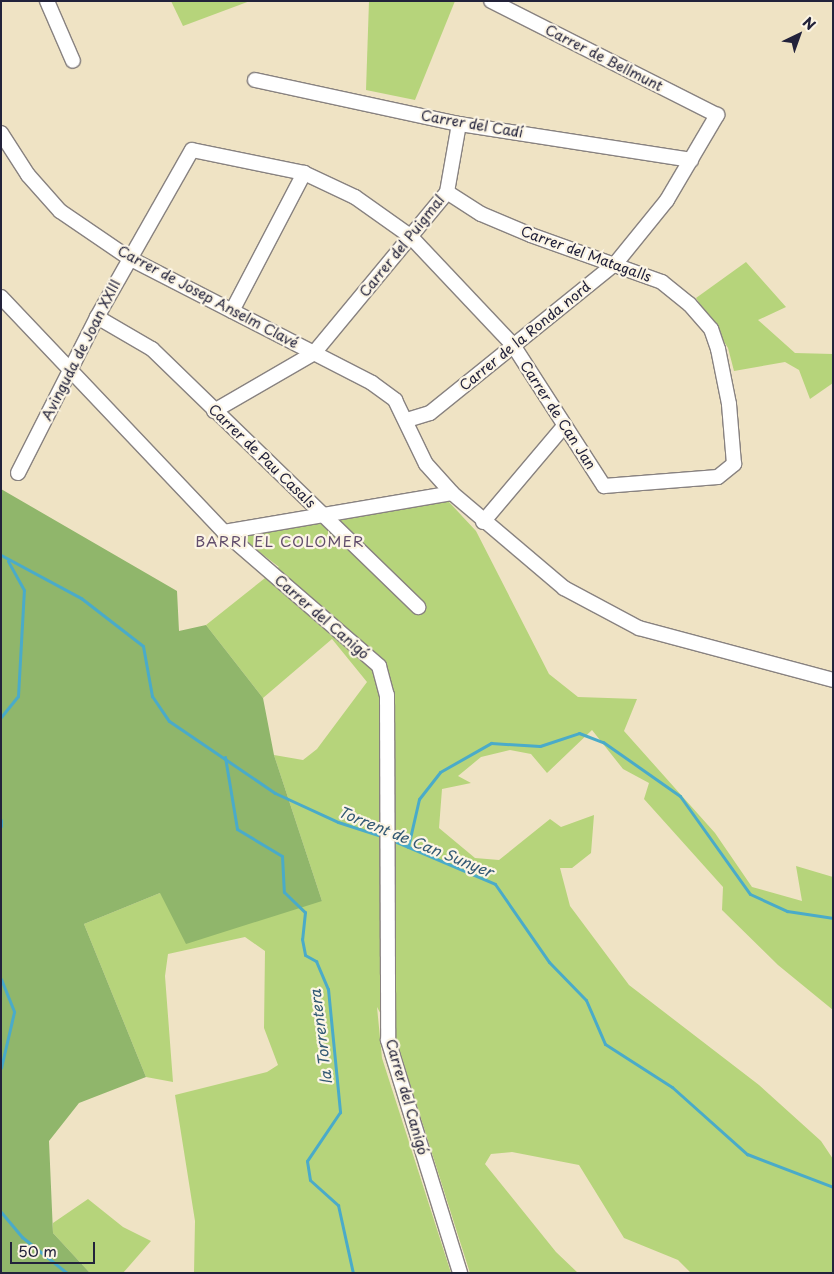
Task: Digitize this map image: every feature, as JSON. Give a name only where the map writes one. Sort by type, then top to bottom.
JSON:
[{"type":"street","points":[[47,1],[73,61]]},
{"type":"street","name":"Carrer de Bellmunt","points":[[491,1],[717,115]]},
{"type":"street","name":"Carrer del Cadí","points":[[255,80],[459,124],[690,160]]},
{"type":"street","name":"Carrer de la Ronda nord","points":[[407,420],[430,413],[616,263],[667,200],[717,115]]},
{"type":"street","name":"Carrer del Puigmal","points":[[314,353],[446,192],[459,124]]},
{"type":"street","name":"Carrer de Josep Anselm Clavé","points":[[2,134],[28,175],[60,211],[129,258],[372,383],[395,400],[407,420],[426,464],[452,493],[483,522],[564,588],[639,628],[833,680]]},
{"type":"street","name":"Avinguda de Joan XXIII","points":[[18,473],[97,317],[192,150]]},
{"type":"street","name":"Carrer de Can Jan","points":[[192,150],[304,172],[355,197],[410,236],[513,345],[604,486]]},
{"type":"street","points":[[232,312],[304,172]]},
{"type":"street","name":"Carrer del Matagalls","points":[[446,192],[480,214],[616,263],[662,282],[689,304],[711,329],[729,404],[734,464],[718,477],[604,486]]},
{"type":"street","name":"Carrer del Canigó","points":[[1,297],[69,371],[224,532],[379,666],[387,695],[386,898],[388,1040],[460,1273]]},
{"type":"street","name":"Carrer de Pau Casals","points":[[97,317],[152,349],[418,607]]},
{"type":"street","points":[[214,411],[314,353]]},
{"type":"street","points":[[483,522],[564,426]]},
{"type":"street","points":[[224,532],[452,493]]},
{"type":"green space","points":[[171,1],[250,1],[183,26]]},
{"type":"green space","points":[[369,1],[455,1],[415,100],[366,90]]},
{"type":"green space","points":[[746,262],[786,307],[758,320],[795,353],[833,354],[833,383],[810,399],[799,370],[785,362],[734,371],[728,348],[696,298]]},
{"type":"green space","points":[[1,489],[177,591],[179,631],[206,625],[263,698],[274,755],[322,901],[186,944],[160,893],[84,924],[146,1077],[79,1103],[49,1141],[53,1233],[90,1273],[1,1273]]},
{"type":"green space","points":[[448,501],[476,531],[549,674],[578,697],[637,699],[624,731],[715,833],[752,887],[802,901],[796,866],[833,877],[833,1010],[778,965],[722,910],[723,887],[644,799],[649,783],[623,769],[592,730],[547,773],[531,754],[510,750],[481,757],[458,776],[471,783],[442,789],[439,828],[475,858],[499,860],[550,819],[561,827],[594,815],[591,853],[572,868],[560,868],[570,906],[629,985],[759,1085],[821,1141],[833,1159],[833,1273],[691,1273],[678,1260],[624,1238],[579,1165],[512,1152],[491,1154],[485,1164],[556,1252],[578,1273],[470,1273],[398,1046],[377,1007],[382,1058],[451,1273],[194,1273],[195,1221],[175,1095],[267,1072],[278,1065],[264,1028],[265,951],[245,937],[168,954],[165,976],[173,1082],[146,1077],[84,924],[160,893],[322,901],[274,755],[303,760],[317,749],[367,682],[332,639],[263,698],[206,625],[279,567],[240,537]]},
{"type":"green space","points":[[88,1199],[123,1227],[151,1241],[123,1273],[90,1273],[53,1233],[53,1223]]},
{"type":"waterway","name":"Torrent de Can Sunyer","points":[[1,555],[81,598],[143,646],[152,696],[169,721],[275,793],[338,822],[384,837]]},
{"type":"waterway","points":[[1,717],[18,696],[24,590],[8,561]]},
{"type":"waterway","points":[[408,847],[419,799],[440,772],[491,743],[540,746],[579,733],[603,742],[680,796],[750,894],[787,911],[833,918]]},
{"type":"waterway","name":"la Torrentera","points":[[225,757],[237,829],[282,856],[284,892],[305,912],[302,939],[305,955],[316,961],[328,989],[340,1112],[307,1161],[310,1180],[338,1205],[353,1273]]},
{"type":"waterway","points":[[1,820],[1,826]]},
{"type":"waterway","name":"Torrent de Can Sunyer","points":[[392,840],[495,884],[549,962],[586,1000],[605,1044],[672,1087],[747,1154],[833,1187]]},
{"type":"waterway","points":[[1,979],[14,1012],[1,1068]]},
{"type":"waterway","points":[[1,1212],[22,1237],[67,1273]]},
{"type":"district","name":"BARRI EL COLOMER","points":[[280,541]]}]
